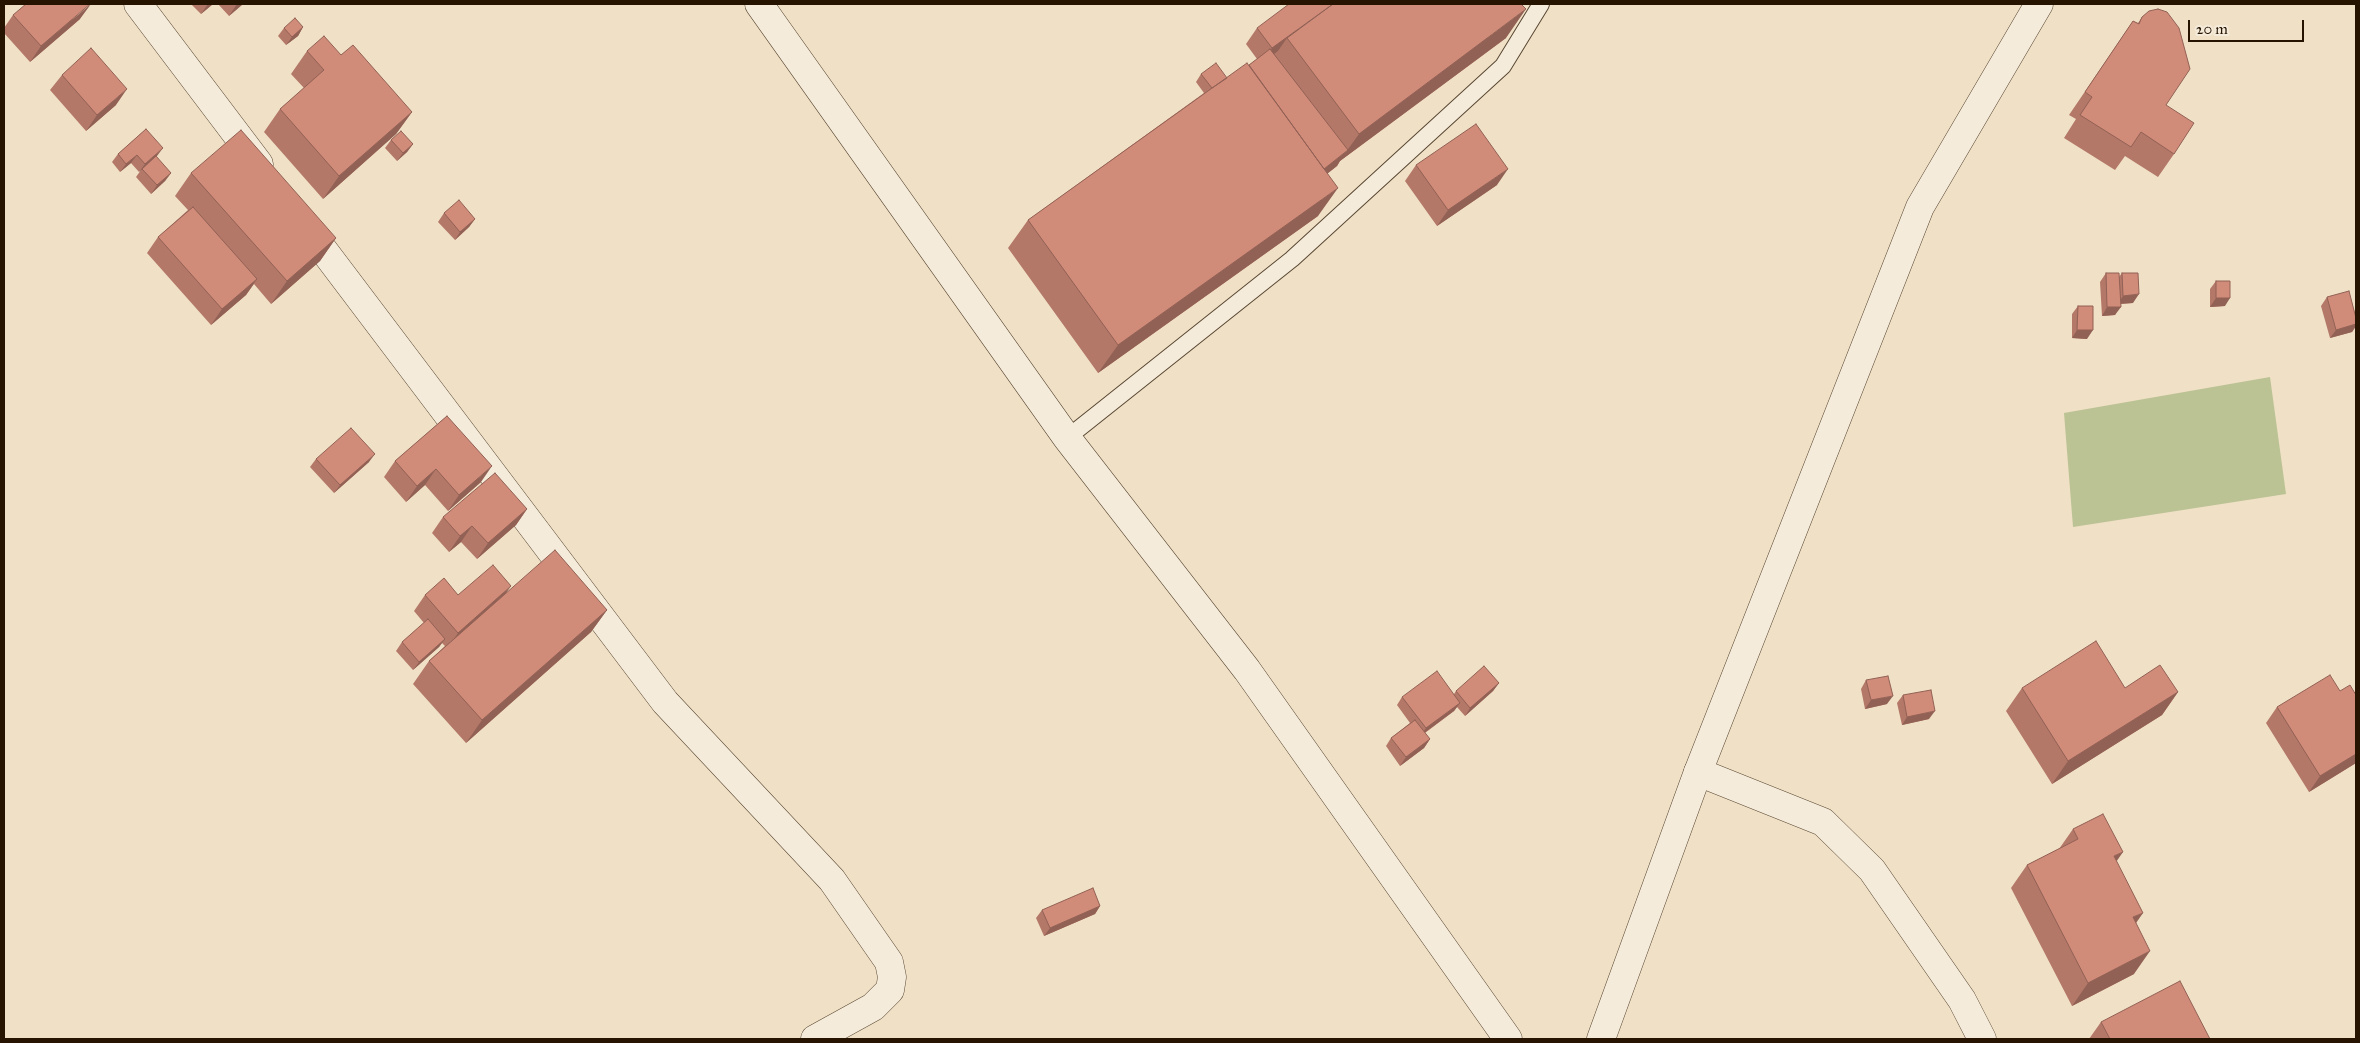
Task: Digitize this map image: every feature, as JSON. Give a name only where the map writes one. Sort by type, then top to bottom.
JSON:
[{"type":"street","points":[[138,4],[272,182]]},
{"type":"street","points":[[759,4],[1067,438],[1247,670],[1508,1039]]},
{"type":"street","points":[[1601,1039],[1698,772],[1920,207],[2039,4]]},
{"type":"street","points":[[290,206],[439,406],[665,702],[832,880],[889,962],[892,977],[890,990],[873,1007],[815,1039]]},
{"type":"street","points":[[1698,772],[1823,822],[1872,870],[1962,1000],[1982,1039]]},
{"type":"lane","points":[[1067,438],[1292,259],[1423,140],[1503,66],[1541,4]]},
{"type":"green space","points":[[2270,377],[2286,494],[2073,527],[2064,413]]},
{"type":"building","points":[[26,4],[90,4],[41,46],[13,15]]},
{"type":"building","points":[[1289,4],[1333,4],[1272,48],[1257,28]]},
{"type":"building","points":[[1333,4],[1521,4],[1526,9],[1359,134],[1287,38]]},
{"type":"building","points":[[2158,9],[2167,12],[2179,28],[2190,69],[2166,105],[2194,123],[2174,154],[2141,132],[2131,147],[2080,115],[2092,97],[2085,92],[2133,21],[2139,24],[2142,17],[2149,11]]},
{"type":"building","points":[[295,18],[303,27],[292,37],[284,28]]},
{"type":"building","points":[[324,36],[341,55],[353,45],[412,112],[339,176],[280,109],[324,70],[307,51]]},
{"type":"building","points":[[91,48],[127,89],[97,115],[62,75]]},
{"type":"building","points":[[1270,49],[1348,150],[1324,169],[1249,65]]},
{"type":"building","points":[[1216,63],[1227,78],[1212,88],[1201,74]]},
{"type":"building","points":[[1247,63],[1338,188],[1118,345],[1028,220]]},
{"type":"building","points":[[1476,124],[1508,169],[1448,210],[1416,165]]},
{"type":"building","points":[[146,129],[163,148],[145,164],[137,155],[126,164],[118,154]]},
{"type":"building","points":[[241,130],[336,238],[287,281],[191,173]]},
{"type":"building","points":[[401,131],[413,144],[403,153],[391,140]]},
{"type":"building","points":[[156,156],[171,173],[157,185],[142,169]]},
{"type":"building","points":[[459,200],[475,219],[460,232],[444,213]]},
{"type":"building","points":[[193,207],[257,279],[222,309],[158,237]]},
{"type":"building","points":[[2106,273],[2119,273],[2121,307],[2107,307]]},
{"type":"building","points":[[2122,273],[2138,273],[2139,294],[2123,296]]},
{"type":"building","points":[[2216,281],[2230,281],[2230,298],[2216,298]]},
{"type":"building","points":[[2349,291],[2356,324],[2336,330],[2327,297]]},
{"type":"building","points":[[2078,306],[2093,306],[2093,330],[2077,330]]},
{"type":"building","points":[[447,416],[492,466],[459,495],[436,469],[417,486],[395,461]]},
{"type":"building","points":[[351,428],[375,454],[340,485],[316,459]]},
{"type":"building","points":[[495,473],[527,509],[488,543],[472,526],[460,536],[443,517]]},
{"type":"building","points":[[555,550],[607,610],[482,720],[429,661]]},
{"type":"building","points":[[493,565],[511,586],[458,633],[425,595],[444,578],[458,595]]},
{"type":"building","points":[[428,619],[445,639],[419,662],[402,642]]},
{"type":"building","points":[[2096,641],[2125,688],[2160,665],[2178,692],[2068,761],[2022,688]]},
{"type":"building","points":[[1484,666],[1499,683],[1470,708],[1456,691]]},
{"type":"building","points":[[1437,671],[1460,703],[1426,728],[1402,697]]},
{"type":"building","points":[[2330,675],[2340,691],[2350,685],[2356,695],[2356,754],[2320,776],[2277,707]]},
{"type":"building","points":[[1888,676],[1893,696],[1871,700],[1866,680]]},
{"type":"building","points":[[1931,690],[1935,711],[1907,717],[1903,695]]},
{"type":"building","points":[[1415,720],[1430,739],[1406,757],[1391,738]]},
{"type":"building","points":[[2103,814],[2123,852],[2114,856],[2143,913],[2133,917],[2150,951],[2088,983],[2027,865],[2078,839],[2073,829]]},
{"type":"building","points":[[1093,888],[1100,906],[1050,928],[1042,910]]},
{"type":"building","points":[[2180,981],[2210,1039],[2110,1039],[2101,1022]]}]
